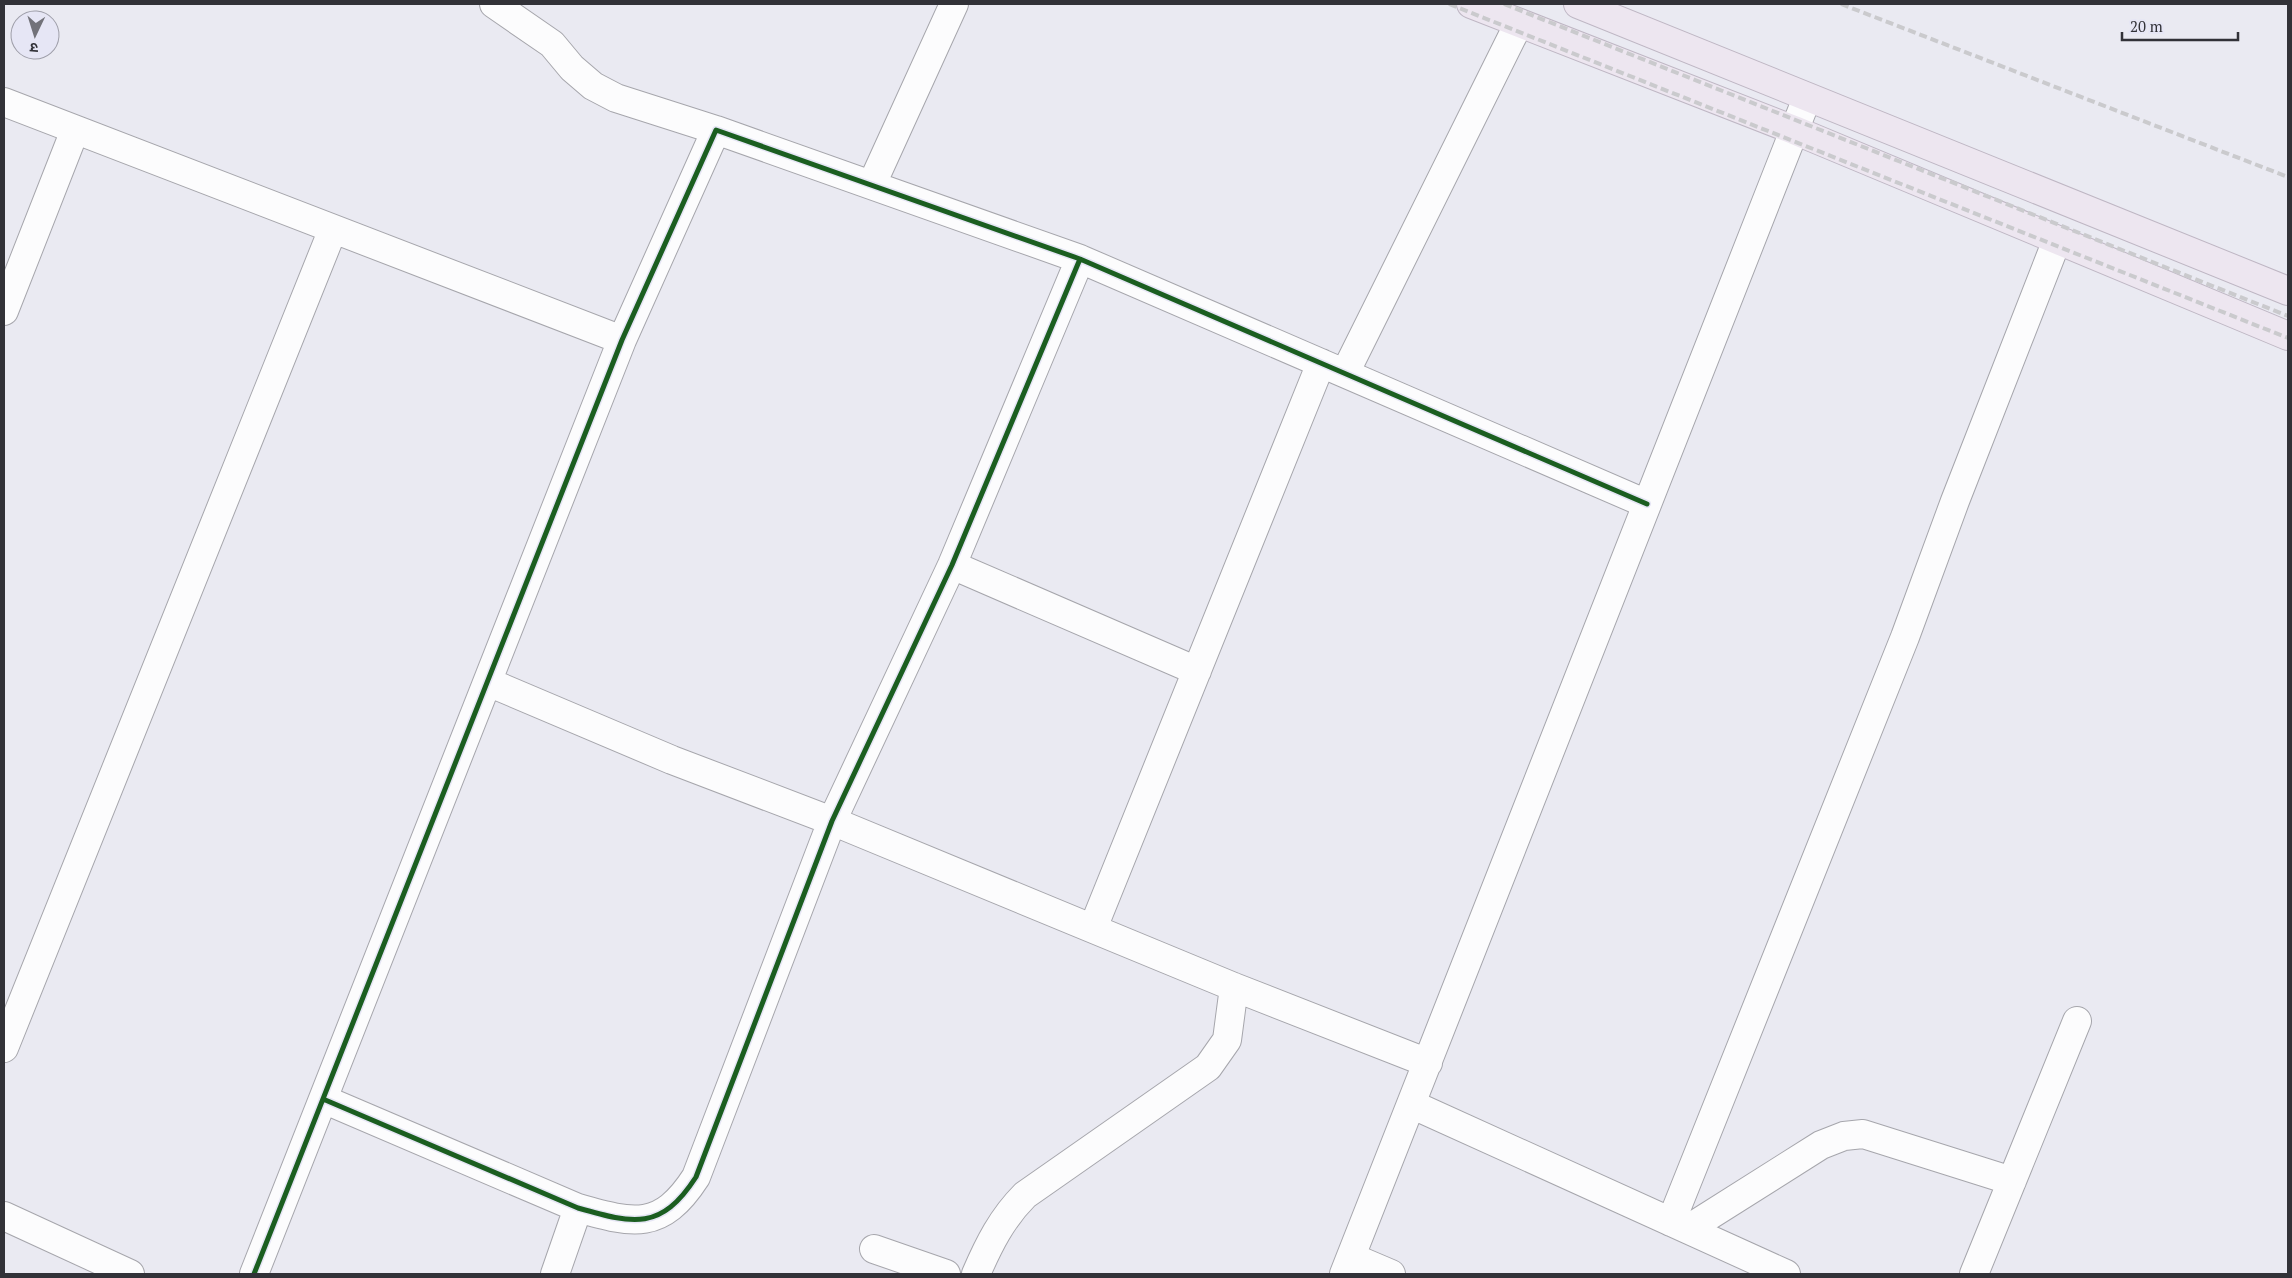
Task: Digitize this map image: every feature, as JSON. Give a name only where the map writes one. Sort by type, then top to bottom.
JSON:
[{"type":"highway","points":[[1471,4],[1794,130],[2288,336]]},
{"type":"highway","points":[[1578,4],[2288,292]]},
{"type":"street","points":[[494,4],[552,44],[572,68],[593,86],[616,98],[716,130],[872,184],[1080,259],[1647,504]]},
{"type":"street","points":[[872,184],[954,4]]},
{"type":"street","points":[[1093,928],[1197,671],[1333,368],[1520,23]]},
{"type":"street","points":[[1391,1274],[1348,1266],[1807,98]]},
{"type":"street","points":[[4,102],[622,340]]},
{"type":"street","points":[[4,311],[75,130]]},
{"type":"street","points":[[254,1274],[622,340],[716,130]]},
{"type":"street","points":[[4,1048],[333,229]]},
{"type":"street","points":[[1680,1226],[1955,501],[2058,240]]},
{"type":"street","points":[[323,1099],[578,1208],[611,1217],[634,1220],[652,1218],[673,1206],[683,1196],[696,1177],[832,821],[952,565],[1080,259]]},
{"type":"street","points":[[952,565],[1197,671]]},
{"type":"street","points":[[488,682],[672,760],[832,821],[1234,987],[1428,1063]]},
{"type":"street","points":[[976,1274],[992,1239],[1012,1208],[1025,1195],[1208,1067],[1227,1040],[1234,987]]},
{"type":"street","points":[[1974,1274],[2077,1020]]},
{"type":"street","points":[[1411,1104],[1786,1274]]},
{"type":"street","points":[[1680,1226],[1821,1144],[1844,1136],[1863,1134],[2012,1181]]},
{"type":"street","points":[[555,1274],[578,1208]]},
{"type":"street","points":[[4,1216],[130,1274]]},
{"type":"street","points":[[874,1249],[946,1274]]},
{"type":"railway","points":[[1449,4],[2288,338]]},
{"type":"railway","points":[[1504,4],[2288,316]]},
{"type":"railway","points":[[1841,4],[2288,177]]},
{"type":"cycle path","points":[[254,1274],[622,340],[716,130],[1080,259],[1647,504]]},
{"type":"cycle path","points":[[323,1099],[578,1208],[615,1217],[645,1219],[658,1215],[671,1207],[683,1194],[696,1177],[832,821],[952,565],[1080,259]]}]
